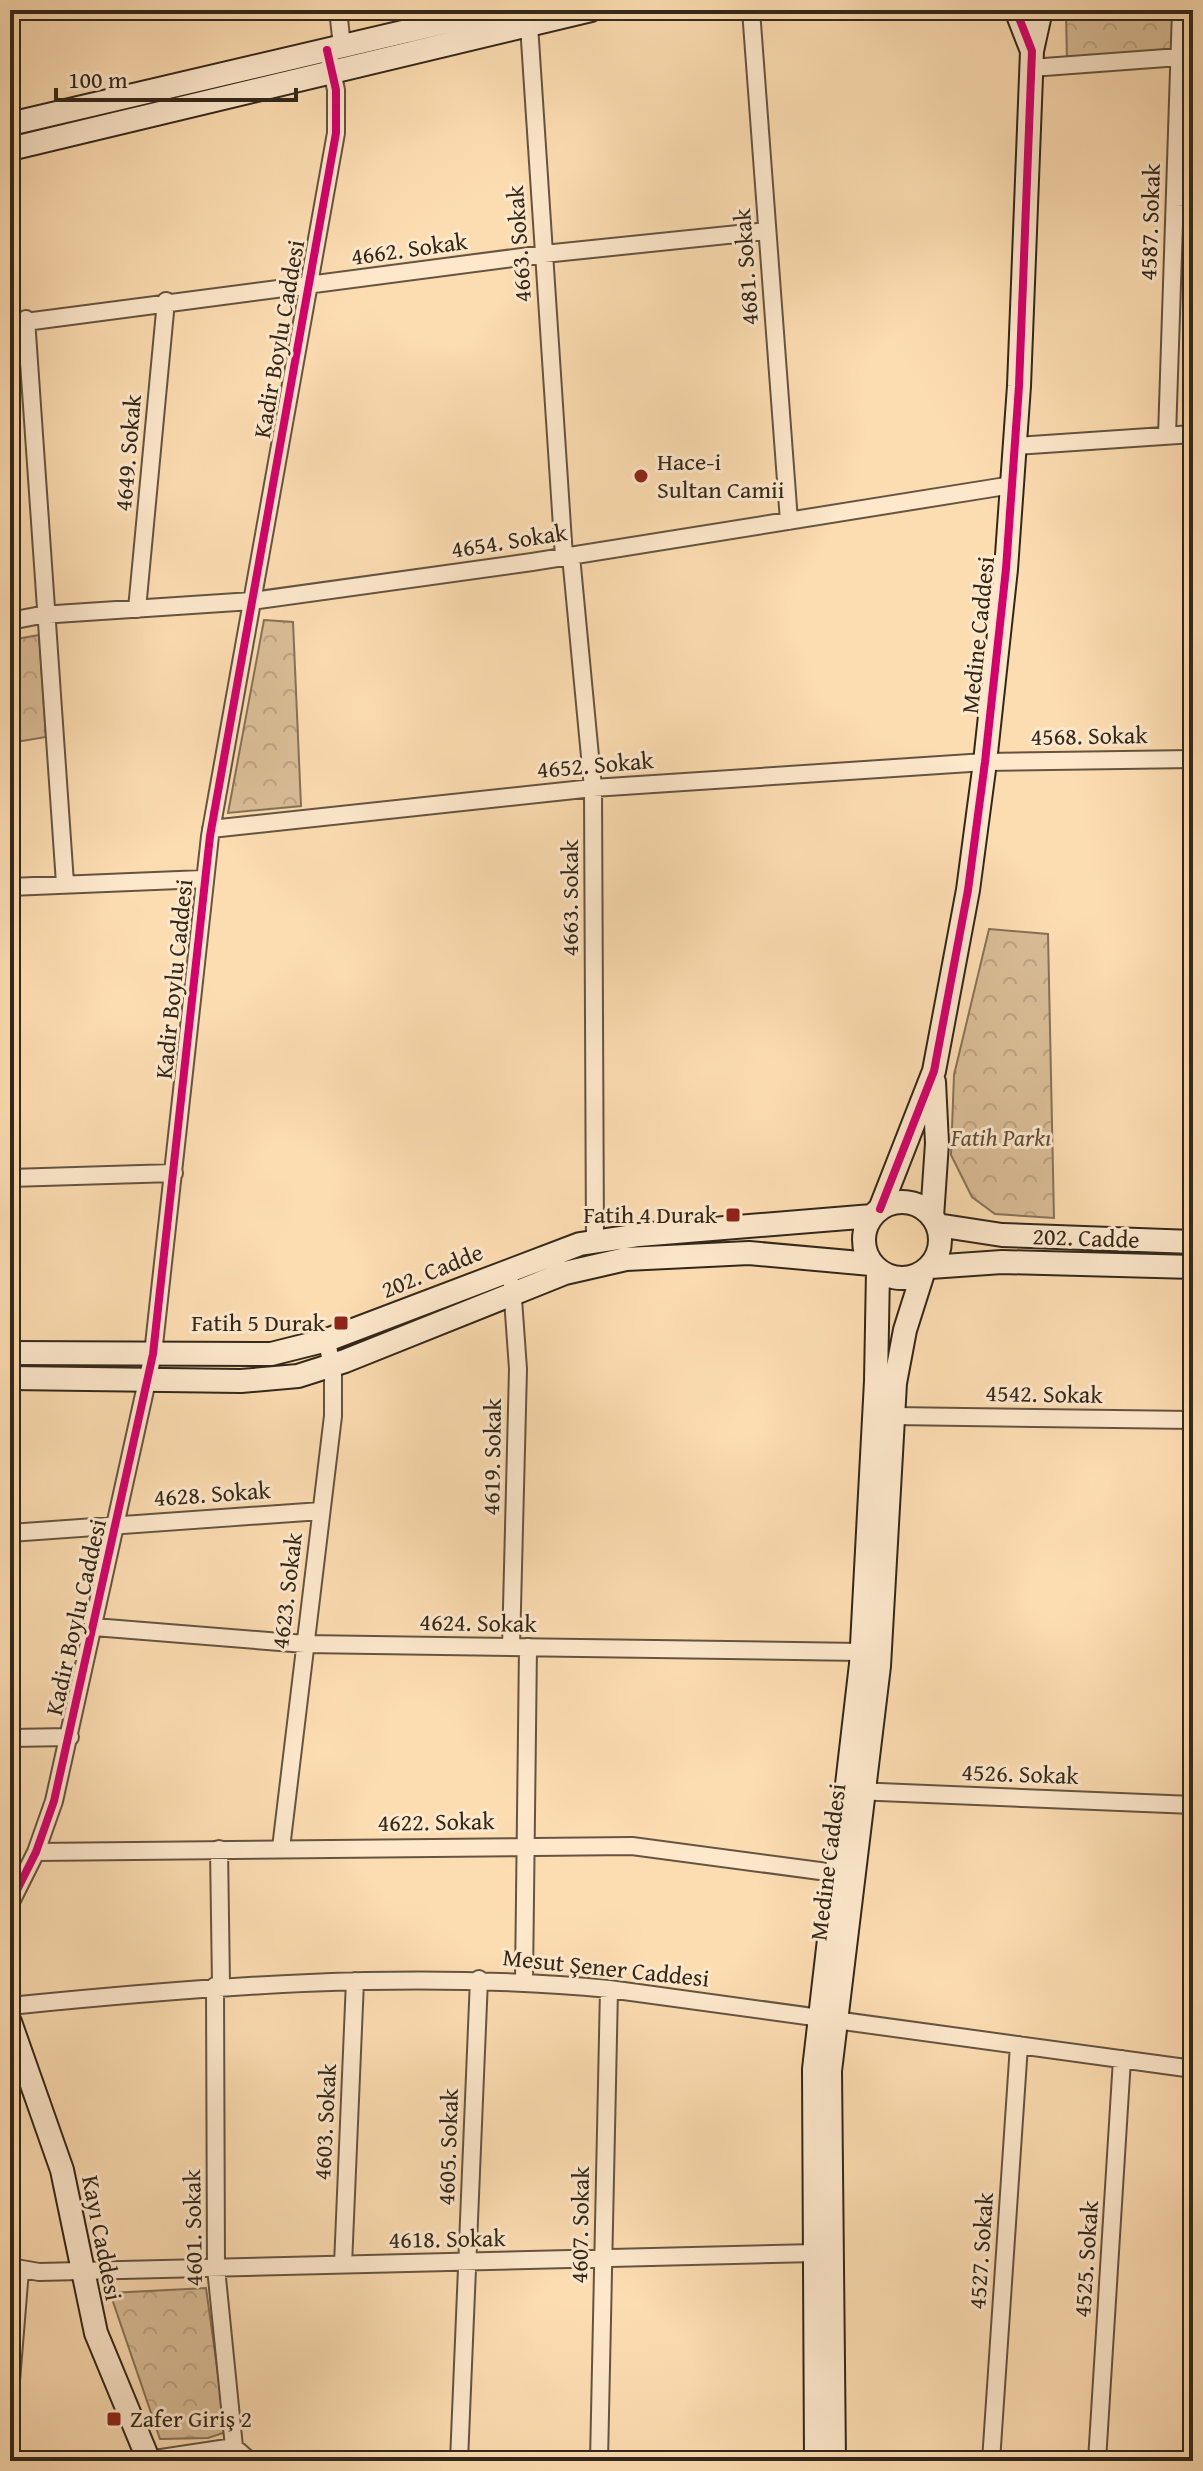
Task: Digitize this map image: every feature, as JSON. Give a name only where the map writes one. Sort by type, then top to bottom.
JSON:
[{"type":"street","name":"Kadir Boylu Caddesi","points":[[10,1904],[36,1852],[54,1801],[149,1380],[174,1173],[203,879],[336,133],[334,56],[338,10]]},
{"type":"street","points":[[10,149],[497,10]]},
{"type":"street","points":[[10,124],[334,56],[529,25],[591,10]]},
{"type":"street","name":"4681. Sokak","points":[[751,10],[789,521]]},
{"type":"street","points":[[1016,10],[1032,59],[1186,57]]},
{"type":"street","name":"Medine Caddesi","points":[[1027,10],[1032,59]]},
{"type":"street","name":"Medine Caddesi","points":[[876,1212],[934,1071],[968,890],[985,762],[1012,485],[1032,59],[1041,10]]},
{"type":"street","name":"4587. Sokak","points":[[1167,436],[1175,198],[1186,57],[1181,10]]},
{"type":"street","name":"4663. Sokak","points":[[529,25],[567,556],[593,788],[595,1241]]},
{"type":"street","points":[[1175,198],[1193,197]]},
{"type":"street","name":"4662. Sokak","points":[[18,322],[166,301],[308,288],[544,254],[767,231]]},
{"type":"street","name":"4649. Sokak","points":[[137,609],[166,301]]},
{"type":"street","points":[[18,322],[46,615],[65,883]]},
{"type":"street","points":[[1015,446],[1193,434]]},
{"type":"street","name":"4654. Sokak","points":[[10,621],[46,615],[252,601],[567,556],[1012,485]]},
{"type":"street","name":"4568. Sokak","points":[[985,762],[1193,759]]},
{"type":"street","name":"4652. Sokak","points":[[211,829],[593,788],[985,762]]},
{"type":"street","points":[[10,887],[203,879]]},
{"type":"street","name":"Medine Caddesi","points":[[934,1071],[937,1143],[935,1221]]},
{"type":"street","points":[[10,1178],[174,1173]]},
{"type":"street","points":[[10,1378],[270,1380],[332,1366],[595,1265],[656,1256],[774,1254],[874,1267],[895,1278],[926,1270],[941,1242],[935,1221],[910,1203],[892,1203],[876,1212],[863,1237],[874,1267]]},
{"type":"street","name":"202. Cadde","points":[[10,1353],[271,1354],[327,1340],[510,1268],[595,1241],[876,1212]]},
{"type":"street","name":"202. Cadde","points":[[935,1221],[1002,1235],[1193,1242]]},
{"type":"street","name":"202. Cadde","points":[[926,1270],[1002,1262],[1193,1267]]},
{"type":"street","name":"Medine Caddesi","points":[[816,2461],[814,2069],[826,2018],[854,1791],[878,1341],[874,1267]]},
{"type":"street","name":"4619. Sokak","points":[[510,1268],[518,1369],[524,1981]]},
{"type":"street","name":"Medine Caddesi","points":[[834,2461],[830,2071],[826,2018],[835,1873],[879,1666],[893,1416],[903,1340],[926,1270]]},
{"type":"street","name":"4623. Sokak","points":[[281,1848],[333,1416],[332,1366],[327,1340]]},
{"type":"street","name":"4542. Sokak","points":[[893,1416],[1193,1420]]},
{"type":"street","name":"4628. Sokak","points":[[10,1533],[321,1511]]},
{"type":"street","name":"4624. Sokak","points":[[94,1627],[305,1644],[861,1652]]},
{"type":"street","points":[[10,1738],[70,1737]]},
{"type":"street","name":"4526. Sokak","points":[[854,1791],[1193,1805]]},
{"type":"street","name":"4622. Sokak","points":[[36,1852],[632,1846],[835,1873]]},
{"type":"street","name":"4601. Sokak","points":[[219,1849],[216,2268],[234,2447]]},
{"type":"street","name":"4605. Sokak","points":[[459,2461],[479,1979]]},
{"type":"street","name":"Mesut Şener Caddesi","points":[[10,2006],[218,1986],[355,1981],[524,1981],[609,1989],[1193,2069]]},
{"type":"street","name":"4603. Sokak","points":[[343,2265],[355,1981]]},
{"type":"street","name":"4607. Sokak","points":[[599,2461],[609,1989]]},
{"type":"street","name":"Kayı Caddesi","points":[[10,2022],[62,2170],[96,2333],[149,2460]]},
{"type":"street","name":"4527. Sokak","points":[[991,2461],[1019,2045]]},
{"type":"street","name":"4525. Sokak","points":[[1097,2461],[1122,2059]]},
{"type":"street","name":"4618. Sokak","points":[[15,2268],[81,2272],[815,2253]]},
{"type":"street","points":[[10,2393],[15,2268]]},
{"type":"street","points":[[149,2460],[234,2447],[250,2461]]},
{"type":"green space","points":[[1066,10],[1174,10],[1173,54],[1067,63]]},
{"type":"green space","points":[[264,620],[293,622],[301,806],[228,813]]},
{"type":"green space","points":[[39,635],[46,737],[10,743],[10,640]]},
{"type":"green space","name":"Fatih Parkı","points":[[989,929],[1048,934],[1054,1218],[995,1214],[972,1197],[951,1155],[954,1075]]},
{"type":"green space","points":[[206,2288],[226,2432],[208,2438],[160,2439],[110,2293]]},
{"type":"cycle path","points":[[880,1209],[934,1071],[968,890],[985,762],[1006,569],[1019,386],[1032,51],[1016,10]]},
{"type":"cycle path","points":[[10,1904],[36,1852],[54,1801],[153,1354],[210,836],[336,133],[336,90],[327,50]]},
{"type":"place","name":"Hace-i Sultan Camii","points":[[641,476]]},
{"type":"place","name":"Fatih 4 Durak","points":[[733,1215]]},
{"type":"place","name":"Fatih 5 Durak","points":[[341,1323]]},
{"type":"place","name":"Zafer Giriş 2","points":[[114,2419]]}]
